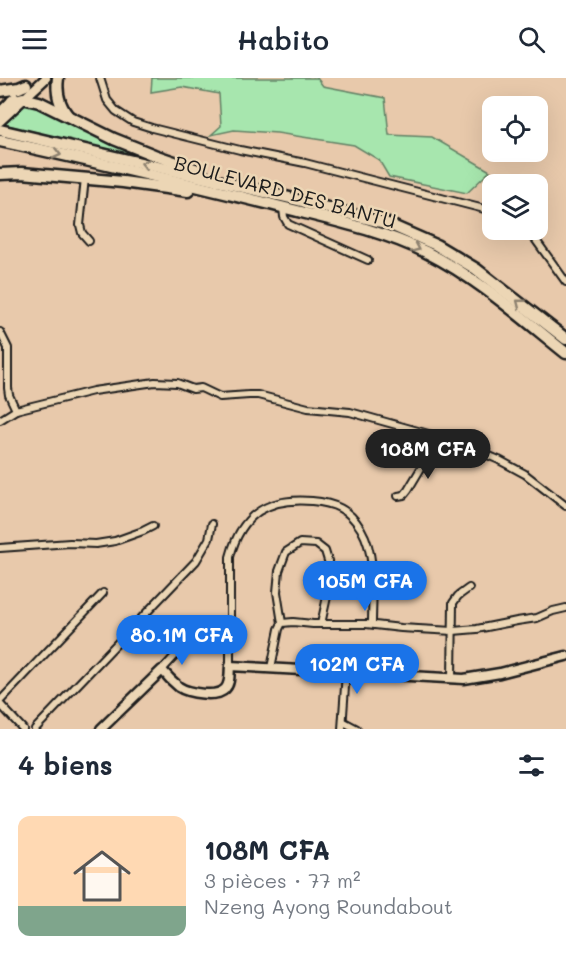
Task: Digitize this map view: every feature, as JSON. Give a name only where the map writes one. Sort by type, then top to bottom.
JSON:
[{"type":"highway","points":[[58,78],[58,97],[68,116]]},
{"type":"highway","points":[[0,91],[19,88],[30,82]]},
{"type":"highway","points":[[12,101],[23,98],[39,102],[114,139],[154,155],[290,198]]},
{"type":"highway","name":"BOULEVARD DES BANTU","points":[[0,130],[290,198],[388,224],[436,245],[477,269],[566,339]]},
{"type":"highway","name":"BOULEVARD DES BANTU","points":[[0,141],[260,202],[387,236],[447,263],[514,310],[566,353]]},
{"type":"highway","points":[[0,174],[22,173],[138,183],[260,202]]},
{"type":"street","points":[[0,121],[46,78]]},
{"type":"street","points":[[100,78],[107,99],[116,111],[133,122],[482,208]]},
{"type":"street","points":[[0,112],[30,82]]},
{"type":"street","points":[[85,178],[80,225],[82,233],[89,241]]},
{"type":"street","points":[[283,208],[288,224],[368,260]]},
{"type":"street","points":[[536,240],[566,282]]},
{"type":"street","points":[[0,333],[8,348],[9,395],[16,410]]},
{"type":"street","points":[[0,420],[16,410],[93,391],[165,381],[183,384],[193,389],[201,388],[220,397],[258,395],[308,408],[350,412],[457,442],[525,474],[566,506]]},
{"type":"street","points":[[0,383],[8,382]]},
{"type":"street","points":[[398,496],[404,495],[408,490],[439,438]]},
{"type":"street","points":[[162,670],[187,691],[210,694],[219,693],[226,688],[230,666],[230,557],[234,542],[250,519],[262,509],[287,500],[327,503],[341,508],[361,530],[368,546],[371,565],[372,624]]},
{"type":"street","points":[[35,729],[196,561],[209,539],[212,524]]},
{"type":"street","points":[[0,548],[70,543],[96,544],[115,541],[153,526]]},
{"type":"street","points":[[272,668],[282,623],[277,592],[279,571],[286,552],[300,543],[316,544],[325,551],[332,574],[321,624]]},
{"type":"street","points":[[452,678],[453,603],[469,588]]},
{"type":"street","points":[[22,729],[0,703],[103,593]]},
{"type":"street","points":[[282,623],[372,624],[453,631],[537,618],[566,608]]},
{"type":"street","points":[[101,729],[184,646]]},
{"type":"street","points":[[230,666],[477,678],[566,656]]},
{"type":"street","points":[[346,672],[343,726],[351,725],[357,729]]},
{"type":"green space","points":[[152,78],[317,78],[323,86],[385,98],[389,135],[432,137],[490,171],[482,174],[482,179],[467,193],[389,177],[379,160],[354,145],[277,133],[234,130],[211,135],[221,126],[219,94],[182,87],[151,92]]},
{"type":"green space","points":[[28,103],[187,169],[3,124],[20,106]]}]
